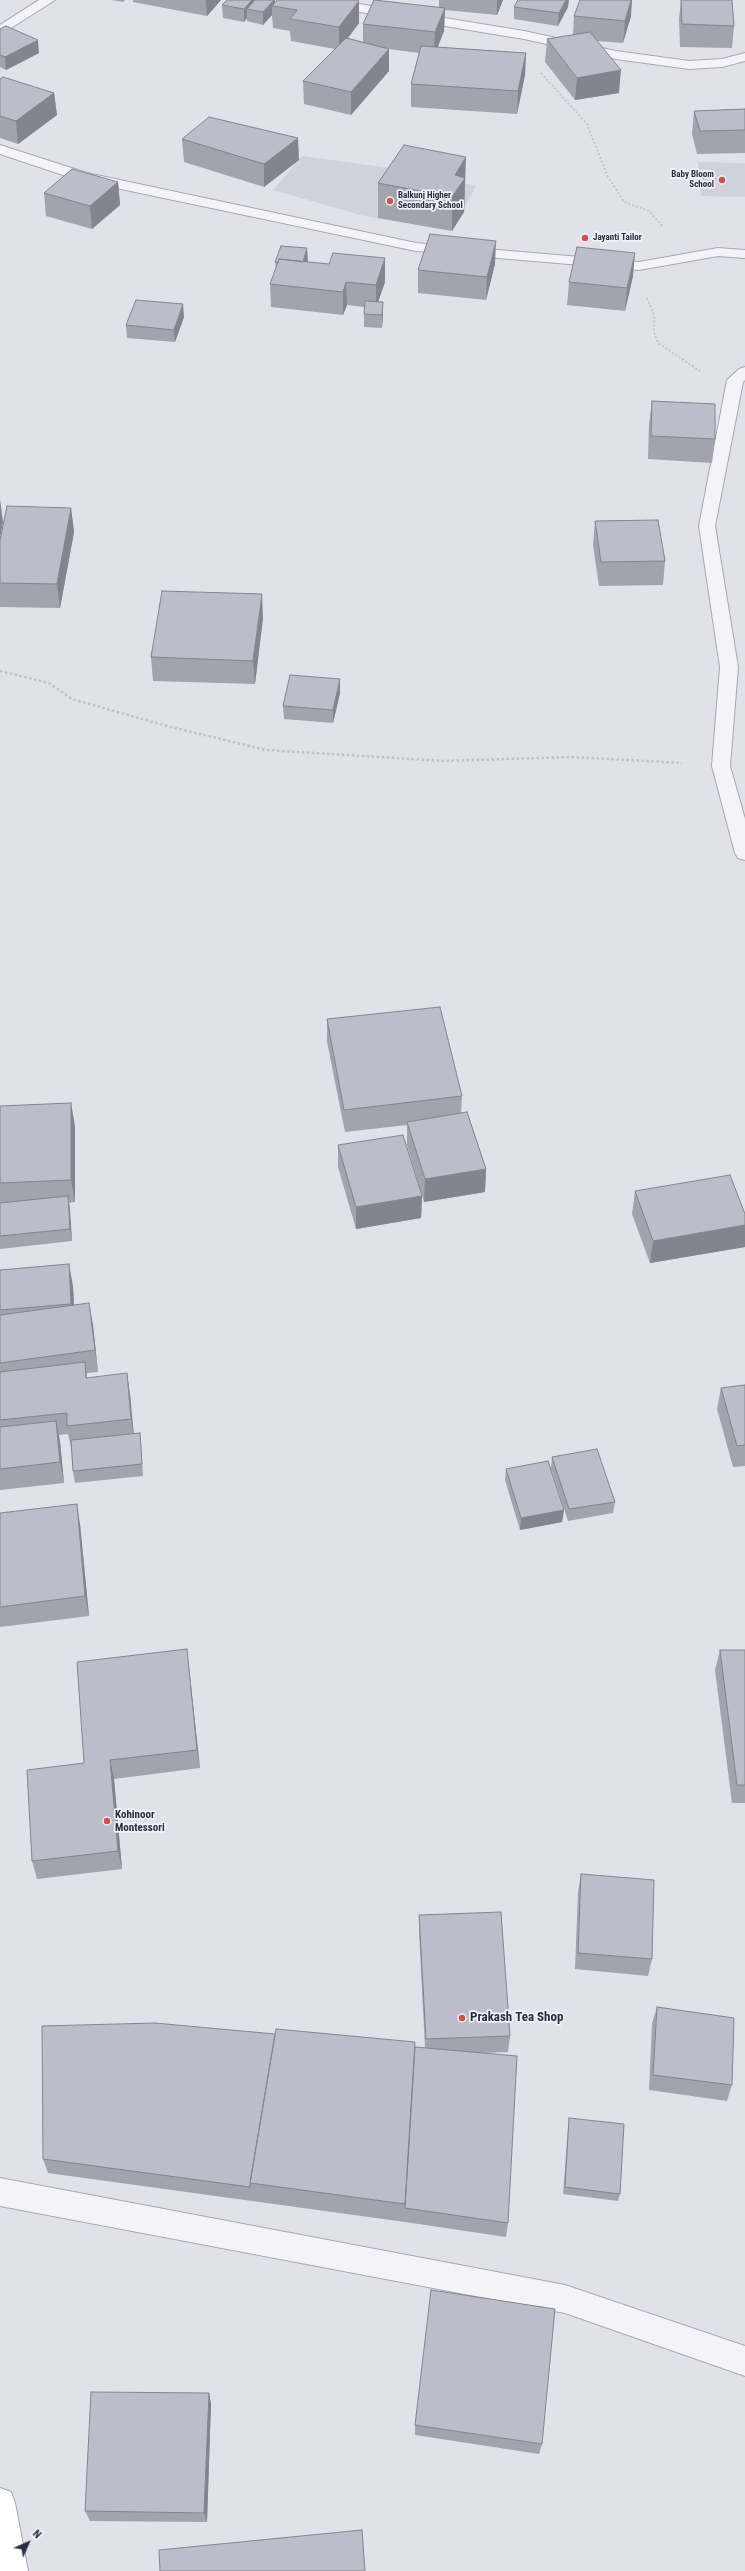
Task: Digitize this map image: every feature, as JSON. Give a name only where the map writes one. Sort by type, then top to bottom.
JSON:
[{"type":"main road","points":[[0,2503],[8,2567]]},
{"type":"street","points":[[0,30],[48,0]]},
{"type":"street","points":[[311,0],[374,5],[616,55],[689,65],[722,63],[745,57]]},
{"type":"street","points":[[0,149],[83,177],[416,247],[639,266],[718,252],[745,254]]},
{"type":"street","points":[[740,376],[707,526],[729,667],[721,766],[745,852]]},
{"type":"street","points":[[0,2192],[565,2300],[745,2361]]},
{"type":"path","points":[[524,35],[528,51],[543,78],[587,124],[607,175],[624,202],[649,211],[671,236],[718,252]]},
{"type":"path","points":[[639,266],[654,315],[654,332],[658,343],[678,358],[701,371],[740,376]]},
{"type":"path","points":[[0,671],[49,683],[72,699],[163,725],[266,750],[443,761],[572,757],[721,766]]},
{"type":"shaded area","name":"Balkunj Higher Secondary School","points":[[302,156],[412,171],[476,186],[452,231],[364,216],[273,190]]},
{"type":"shaded area","name":"Baby Bloom School","points":[[698,162],[745,163],[745,197],[701,196]]},
{"type":"building","points":[[227,0],[252,0],[244,9],[222,5]]},
{"type":"building","points":[[255,0],[274,0],[263,12],[247,9]]},
{"type":"building","points":[[277,0],[359,1],[339,27],[290,19],[297,10],[272,6]]},
{"type":"building","points":[[374,0],[445,8],[435,32],[363,24]]},
{"type":"building","points":[[518,0],[566,0],[559,13],[514,7]]},
{"type":"building","points":[[580,0],[631,0],[625,21],[574,16]]},
{"type":"building","points":[[681,0],[732,0],[734,26],[682,24]]},
{"type":"building","points":[[6,26],[38,40],[5,57],[0,55],[0,29]]},
{"type":"building","points":[[590,32],[621,70],[577,78],[547,39]]},
{"type":"building","points":[[346,38],[389,49],[351,92],[303,81]]},
{"type":"building","points":[[421,46],[526,53],[518,91],[411,84]]},
{"type":"building","points":[[3,77],[54,93],[16,121],[0,116],[0,79]]},
{"type":"building","points":[[745,109],[745,130],[700,131],[694,111]]},
{"type":"building","points":[[209,117],[298,138],[264,164],[182,139]]},
{"type":"building","points":[[404,145],[466,157],[455,175],[465,178],[452,197],[378,183]]},
{"type":"building","points":[[72,169],[118,182],[90,206],[44,193]]},
{"type":"building","points":[[430,234],[496,241],[487,277],[418,270]]},
{"type":"building","points":[[281,246],[307,248],[303,262],[279,259],[278,263],[275,262]]},
{"type":"building","points":[[577,247],[635,253],[627,288],[569,282]]},
{"type":"building","points":[[333,253],[385,258],[376,285],[346,282],[343,292],[270,284],[279,259],[329,264]]},
{"type":"building","points":[[136,300],[183,304],[174,330],[126,325]]},
{"type":"building","points":[[365,301],[383,302],[382,315],[364,314]]},
{"type":"building","points":[[652,401],[715,404],[715,439],[651,436]]},
{"type":"building","points":[[7,506],[71,508],[57,584],[0,583],[0,540]]},
{"type":"building","points":[[658,520],[665,561],[601,562],[595,521]]},
{"type":"building","points":[[162,591],[262,594],[253,661],[151,657]]},
{"type":"building","points":[[290,675],[340,679],[333,710],[283,706]]},
{"type":"building","points":[[440,1007],[462,1096],[344,1110],[327,1019]]},
{"type":"building","points":[[71,1103],[71,1180],[0,1183],[0,1106]]},
{"type":"building","points":[[467,1112],[486,1169],[425,1179],[407,1122]]},
{"type":"building","points":[[403,1135],[422,1196],[356,1207],[338,1145]]},
{"type":"building","points":[[730,1175],[745,1214],[745,1225],[653,1241],[635,1191]]},
{"type":"building","points":[[68,1196],[70,1229],[0,1236],[0,1203]]},
{"type":"building","points":[[69,1264],[71,1304],[0,1310],[0,1270]]},
{"type":"building","points":[[89,1303],[95,1350],[0,1363],[0,1315]]},
{"type":"building","points":[[85,1362],[86,1378],[127,1373],[131,1419],[67,1426],[67,1413],[0,1420],[0,1372]]},
{"type":"building","points":[[745,1385],[745,1445],[737,1446],[721,1388]]},
{"type":"building","points":[[56,1421],[60,1462],[0,1469],[0,1427]]},
{"type":"building","points":[[140,1433],[142,1464],[73,1471],[71,1440]]},
{"type":"building","points":[[597,1449],[615,1502],[569,1509],[552,1457]]},
{"type":"building","points":[[548,1461],[564,1510],[521,1518],[506,1469]]},
{"type":"building","points":[[77,1504],[85,1596],[0,1607],[0,1513]]},
{"type":"building","points":[[187,1649],[197,1750],[110,1760],[118,1851],[32,1861],[27,1770],[84,1763],[77,1662]]},
{"type":"building","points":[[720,1650],[745,1650],[745,1785],[737,1785]]},
{"type":"building","points":[[581,1874],[654,1880],[652,1959],[578,1953]]},
{"type":"building","points":[[501,1912],[510,2036],[426,2039],[419,1915]]},
{"type":"building","points":[[657,2007],[734,2018],[732,2085],[653,2075]]},
{"type":"building","points":[[155,2023],[275,2034],[250,2187],[43,2159],[42,2026]]},
{"type":"building","points":[[276,2029],[415,2042],[405,2204],[250,2183]]},
{"type":"building","points":[[415,2047],[517,2056],[508,2223],[405,2208]]},
{"type":"building","points":[[569,2118],[624,2124],[620,2194],[565,2187]]},
{"type":"building","points":[[431,2290],[555,2309],[542,2444],[415,2425]]},
{"type":"building","points":[[91,2392],[209,2393],[204,2513],[85,2511]]},
{"type":"building","points":[[362,2530],[365,2571],[160,2571],[159,2550]]},
{"type":"place","name":"Baby Bloom School","points":[[722,180]]},
{"type":"place","name":"Balkunj Higher Secondary School","points":[[390,201]]},
{"type":"place","name":"Jayanti Tailor","points":[[585,238]]},
{"type":"place","name":"Kohinoor Montessori","points":[[107,1821]]},
{"type":"place","name":"Prakash Tea Shop","points":[[462,2018]]}]
